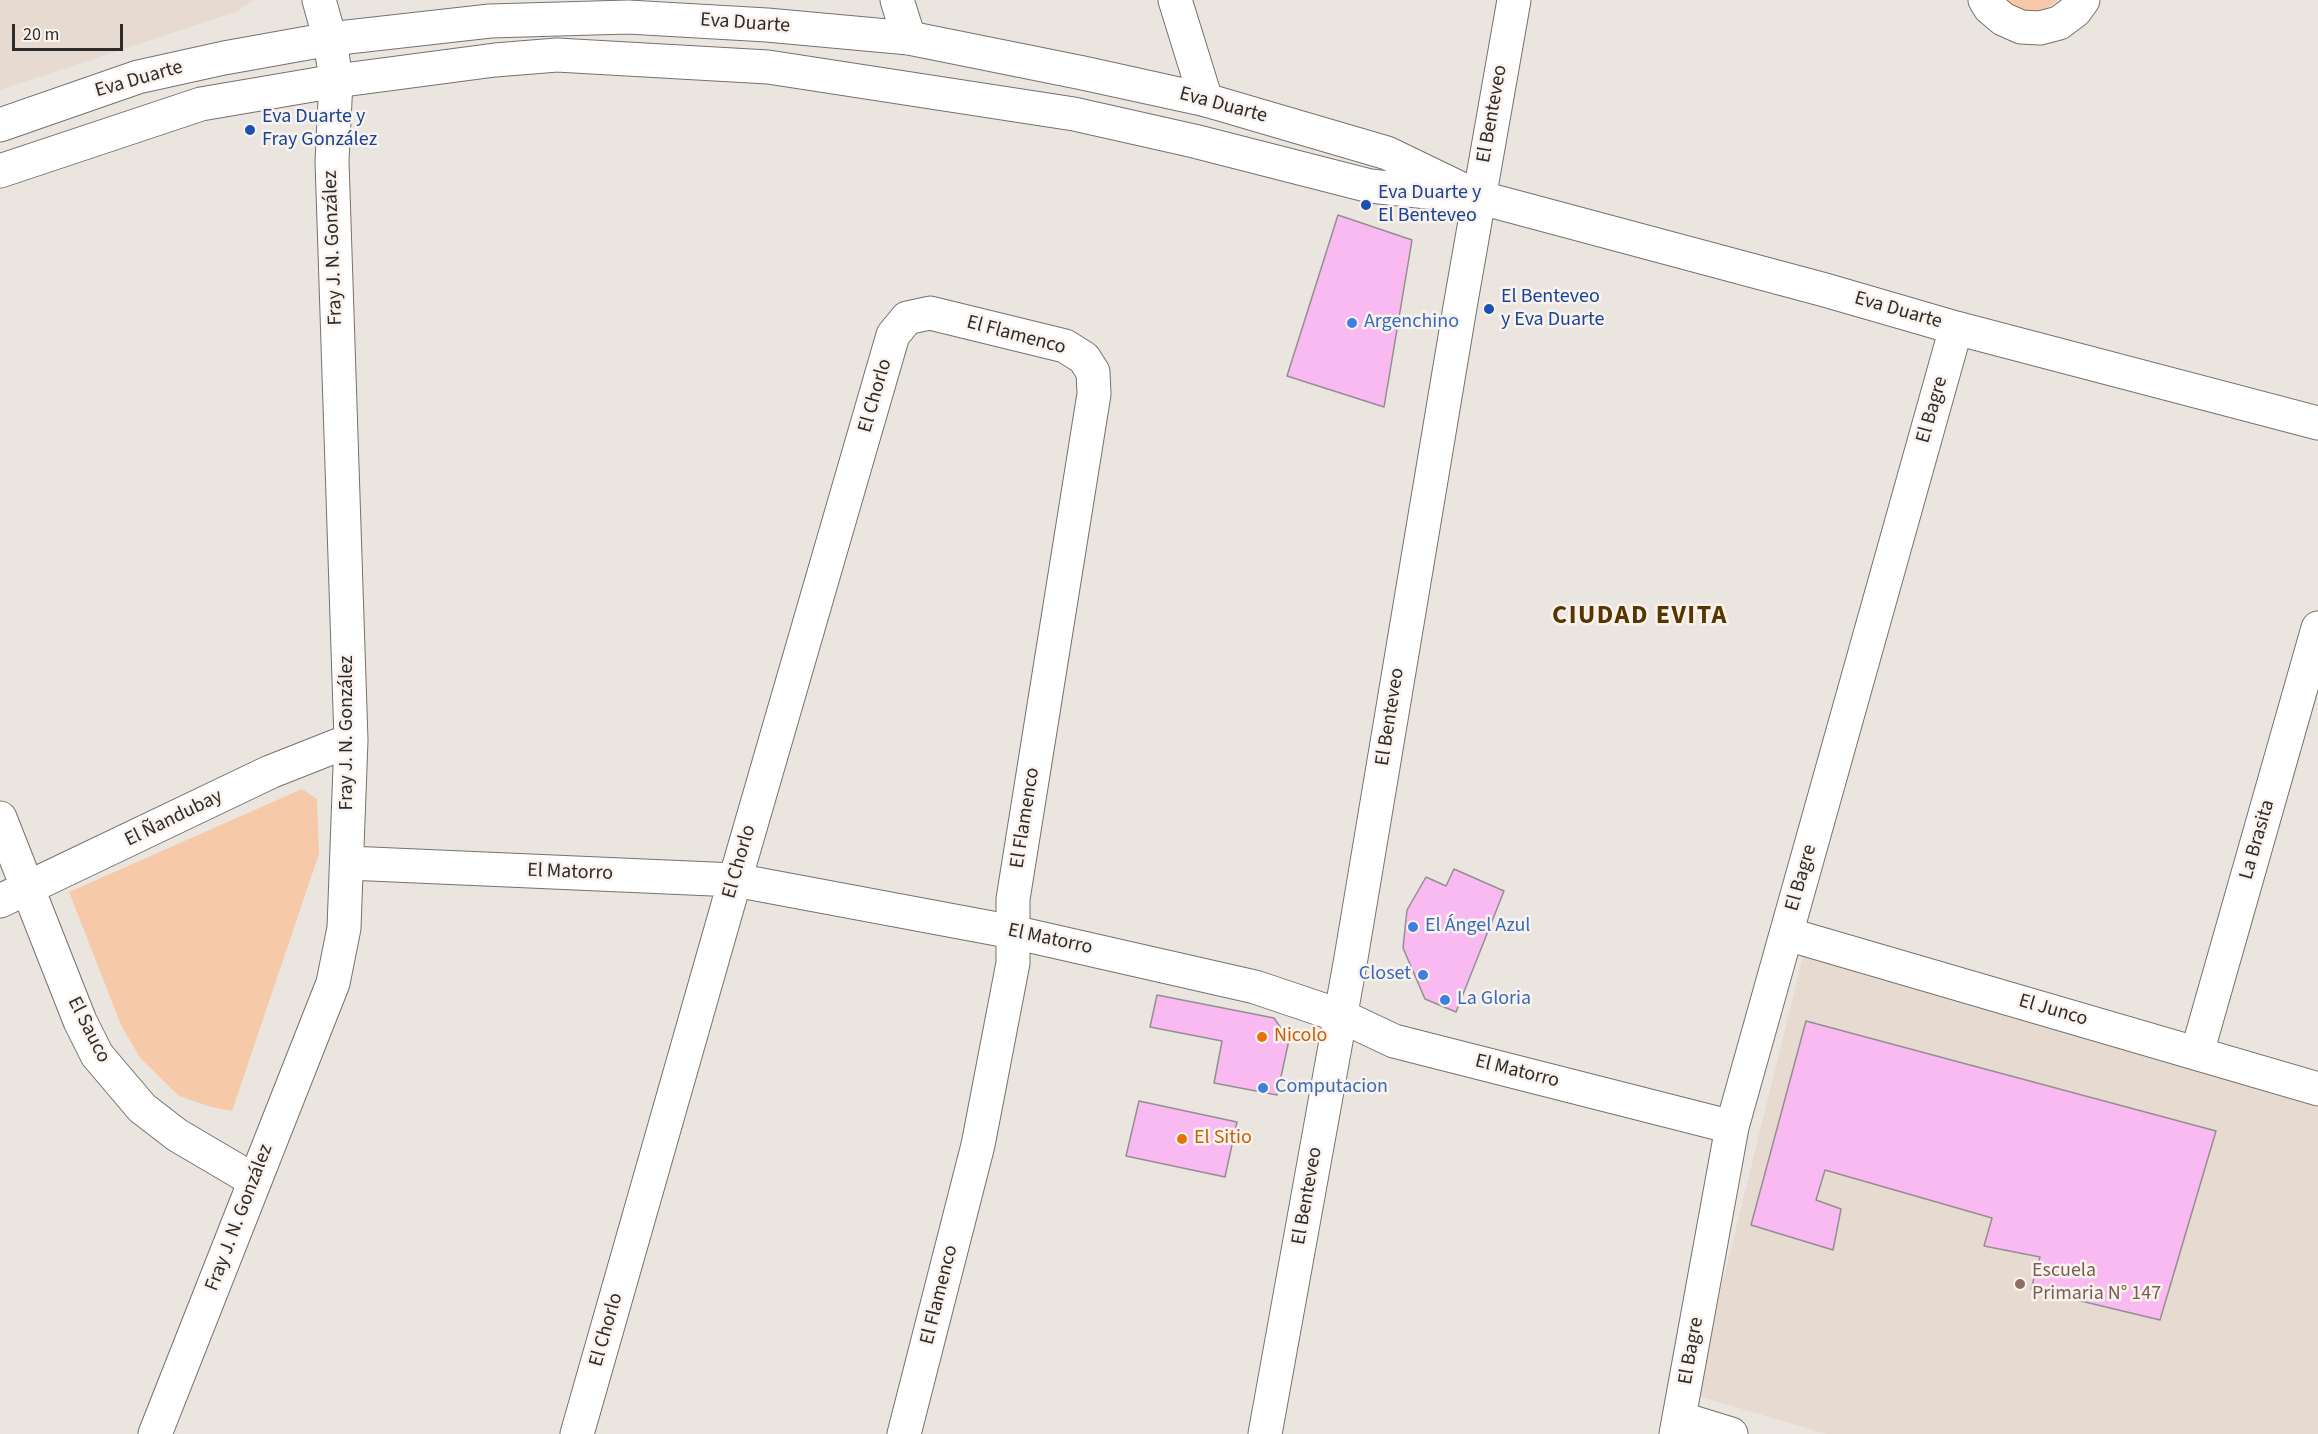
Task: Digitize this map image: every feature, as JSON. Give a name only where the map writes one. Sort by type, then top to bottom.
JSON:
[{"type":"street","name":"Fray J. N. González","points":[[155,1434],[333,983],[345,928],[351,741],[332,161],[336,81],[330,39],[319,0]]},
{"type":"street","points":[[897,0],[909,38]]},
{"type":"street","points":[[1175,0],[1206,100]]},
{"type":"street","name":"El Benteveo","points":[[1265,1434],[1341,1016],[1478,197],[1514,0]]},
{"type":"street","points":[[1985,0],[1990,8],[2003,19],[2021,27],[2040,28],[2059,23],[2075,11],[2083,0]]},
{"type":"street","name":"Eva Duarte","points":[[0,125],[138,77],[224,58],[330,39],[625,8],[766,25],[909,38],[1206,100],[1387,153],[1478,197]]},
{"type":"street","name":"Eva Duarte","points":[[0,171],[201,104],[336,81],[495,60],[557,55],[768,67],[1074,114],[1194,141],[1370,186],[1478,197],[1825,290],[1956,328],[2318,423]]},
{"type":"street","name":"El Chorlo","points":[[578,1434],[893,335],[907,318],[930,313]]},
{"type":"street","name":"El Flamenco","points":[[904,1434],[978,1145],[1013,963],[1013,899],[1094,394],[1093,372],[1084,358],[1065,346],[930,313]]},
{"type":"street","name":"El Bagre","points":[[1678,1426],[1732,1127],[1956,328]]},
{"type":"street","name":"La Brasita","points":[[2197,1053],[2318,628]]},
{"type":"street","name":"El Ñandubay","points":[[14,895],[270,772],[351,741]]},
{"type":"street","name":"El Sauco","points":[[0,818],[14,895],[97,1055],[142,1108],[177,1135],[255,1181]]},
{"type":"street","name":"El Matorro","points":[[348,863],[735,880],[1013,932],[1255,987],[1341,1016],[1394,1041],[1732,1127]]},
{"type":"street","name":"El Junco","points":[[1787,934],[2318,1089]]},
{"type":"street","points":[[1678,1426],[1731,1434]]},
{"type":"shaded area","points":[[0,0],[253,0],[238,11],[0,90]]},
{"type":"shaded area","points":[[2003,0],[2058,0],[2048,8],[2035,12],[2022,12]]},
{"type":"shaded area","points":[[302,789],[317,799],[319,854],[232,1111],[211,1107],[179,1096],[140,1058],[121,1025],[69,892]]},
{"type":"shaded area","name":"Escuela Primaria N° 147","points":[[1804,952],[2318,1108],[2318,1434],[1826,1434],[1695,1395]]},
{"type":"building","name":"Argenchino","points":[[1338,215],[1412,240],[1384,407],[1287,376]]},
{"type":"building","points":[[1454,869],[1504,891],[1456,1012],[1425,999],[1403,948],[1407,910],[1426,877],[1446,886]]},
{"type":"building","points":[[1157,995],[1274,1018],[1289,1040],[1277,1095],[1214,1083],[1222,1041],[1150,1027]]},
{"type":"building","points":[[1806,1021],[2216,1131],[2160,1320],[2031,1289],[2040,1257],[1984,1246],[1992,1218],[1825,1170],[1816,1200],[1841,1209],[1833,1250],[1751,1225]]},
{"type":"building","name":"El Sitio","points":[[1139,1101],[1237,1122],[1225,1177],[1126,1156]]},
{"type":"place","name":"Eva Duarte y Fray González","points":[[250,130]]},
{"type":"place","name":"Eva Duarte y El Benteveo","points":[[1366,205]]},
{"type":"place","name":"El Benteveo y Eva Duarte","points":[[1489,309]]},
{"type":"place","name":"Argenchino","points":[[1352,323]]},
{"type":"place","name":"El Ángel Azul","points":[[1413,927]]},
{"type":"place","name":"Closet","points":[[1423,975]]},
{"type":"place","name":"La Gloria","points":[[1445,1000]]},
{"type":"place","name":"Nicolo","points":[[1262,1037]]},
{"type":"place","name":"Computacion","points":[[1263,1088]]},
{"type":"place","name":"El Sitio","points":[[1182,1139]]},
{"type":"place","name":"Escuela Primaria N° 147","points":[[2020,1284]]},
{"type":"district","name":"CIUDAD EVITA","points":[[1640,617]]}]
